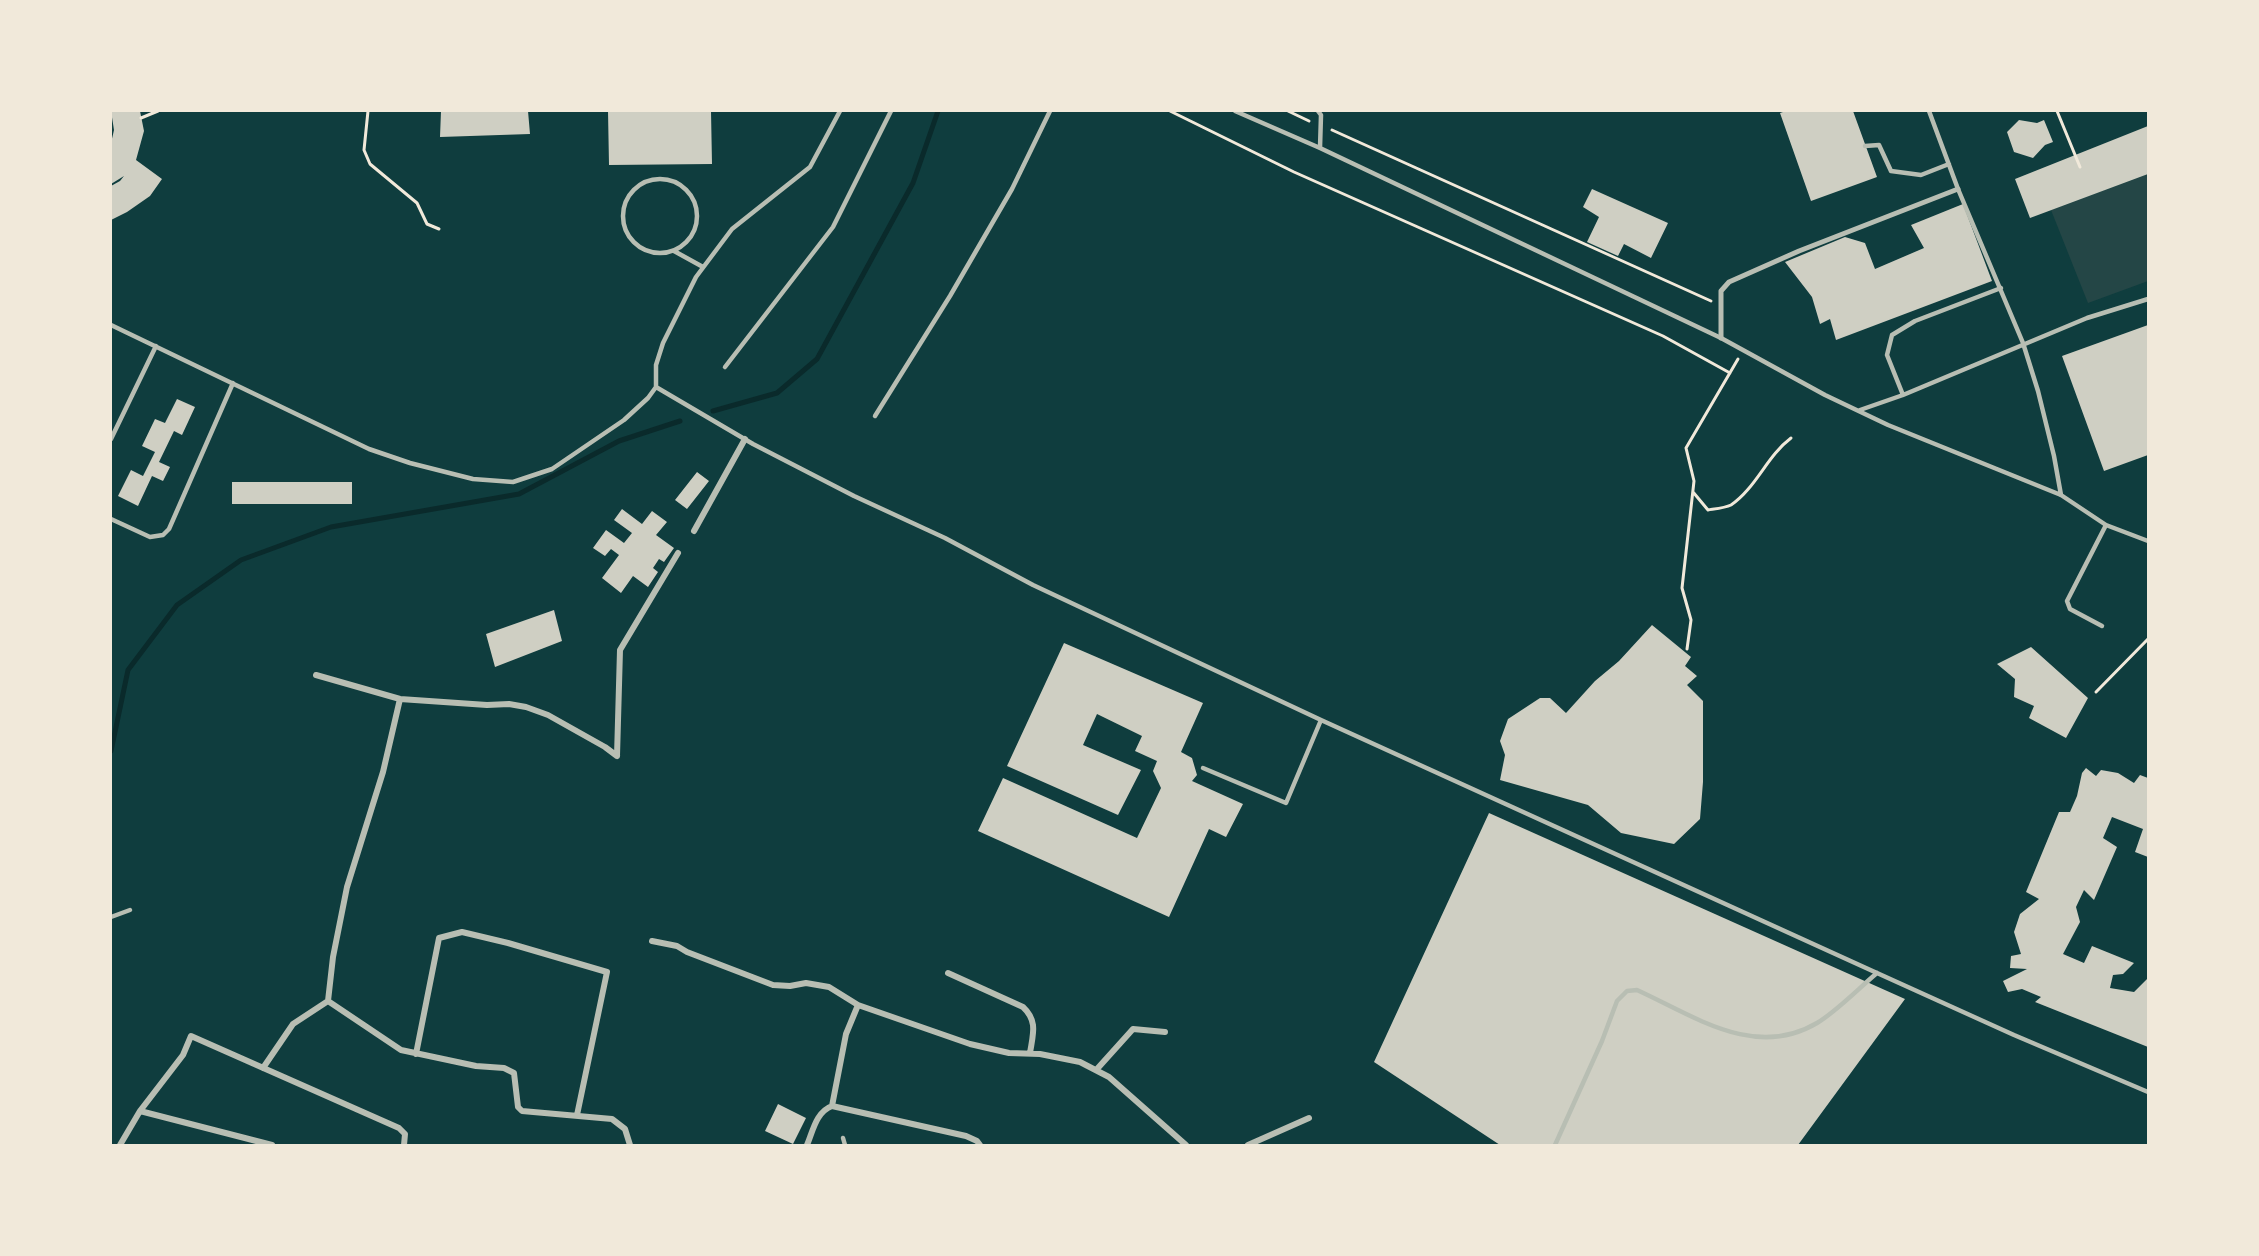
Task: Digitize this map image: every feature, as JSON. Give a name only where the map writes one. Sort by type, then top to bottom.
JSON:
[{"type":"street","points":[[1721,338],[1721,291],[1729,282],[1799,251],[1958,189]]},
{"type":"street","points":[[694,531],[745,439]]},
{"type":"street","points":[[315,675],[399,699],[487,705],[509,704],[526,707],[548,715],[617,756],[620,650],[678,553]]},
{"type":"street","points":[[328,1001],[333,957],[347,888],[383,772],[399,699]]},
{"type":"street","points":[[416,1054],[438,938],[462,932],[607,972],[577,1115]]},
{"type":"street","points":[[652,941],[677,946],[773,985],[790,986],[806,983],[829,987],[858,1005],[970,1044],[1009,1053],[1030,1053],[1080,1062],[1109,1077],[1186,1145]]},
{"type":"street","points":[[948,973],[1023,1007],[1030,1014],[1033,1022],[1030,1053]]},
{"type":"street","points":[[328,1001],[401,1050],[476,1066],[504,1068],[514,1073],[518,1107],[522,1111],[612,1119],[625,1129],[630,1145]]},
{"type":"street","points":[[263,1068],[293,1024],[328,1001]]},
{"type":"street","points":[[832,1107],[846,1035],[858,1005]]},
{"type":"street","points":[[1097,1070],[1133,1029],[1165,1032]]},
{"type":"street","points":[[121,1144],[140,1111],[183,1055],[192,1036],[399,1128],[405,1134],[404,1145]]},
{"type":"street","points":[[807,1145],[818,1117],[825,1109],[832,1107],[966,1136],[980,1145]]},
{"type":"street","points":[[140,1111],[272,1145]]},
{"type":"street","points":[[1248,1145],[1309,1118]]},
{"type":"lane","points":[[111,325],[369,449],[410,463],[473,478],[513,482],[552,469],[624,420],[644,402],[656,387],[656,365],[663,342],[696,277],[732,229],[810,167],[840,111]]},
{"type":"lane","points":[[725,367],[833,227],[891,111]]},
{"type":"lane","points":[[876,416],[1012,189],[1050,111]]},
{"type":"lane","points":[[1235,111],[1320,148],[1744,349],[1825,395],[1888,425],[2061,495],[2106,525],[2148,541]]},
{"type":"lane","points":[[1318,111],[1321,115],[1320,148]]},
{"type":"lane","points":[[1929,111],[1958,189],[2023,343],[2041,401],[2061,495]]},
{"type":"lane","points":[[1865,146],[1879,145],[1891,171],[1921,175],[1949,164]]},
{"type":"lane","points":[[674,251],[685,244],[693,234],[697,222],[697,209],[692,197],[673,181],[660,179],[648,181],[629,195],[624,206],[625,229],[631,239],[640,247],[651,252],[674,251],[703,267]]},
{"type":"lane","points":[[1903,395],[1887,355],[1892,335],[1915,321],[2001,288]]},
{"type":"lane","points":[[1860,410],[1903,395],[2086,318],[2148,299]]},
{"type":"lane","points":[[111,439],[156,346]]},
{"type":"lane","points":[[111,519],[150,537],[163,535],[169,529],[233,383]]},
{"type":"lane","points":[[656,387],[745,439],[854,496],[945,538],[1033,585],[1321,720],[1877,974],[2148,1092]]},
{"type":"lane","points":[[2103,626],[2070,609],[2067,601],[2106,525]]},
{"type":"lane","points":[[1203,768],[1286,803],[1321,720]]},
{"type":"lane","points":[[111,917],[130,910]]},
{"type":"lane","points":[[1555,1145],[1602,1041],[1617,1001],[1627,991],[1637,990],[1731,1033],[1757,1038],[1782,1037],[1817,1023],[1877,974]]},
{"type":"lane","points":[[843,1138],[845,1145]]},
{"type":"path","points":[[141,118],[158,111]]},
{"type":"path","points":[[368,111],[364,150],[370,164],[417,203],[427,224],[439,229]]},
{"type":"path","points":[[1170,111],[1294,172],[1663,336],[1730,373]]},
{"type":"path","points":[[1288,111],[1721,306]]},
{"type":"path","points":[[2057,111],[2080,167]]},
{"type":"path","points":[[1687,649],[1691,620],[1682,588],[1694,481],[1686,448],[1744,349]]},
{"type":"path","points":[[1693,492],[1708,510],[1730,506],[1758,478],[1779,447],[1791,438]]},
{"type":"path","points":[[2096,693],[2148,639]]},
{"type":"shaded area","points":[[2148,174],[2148,281],[2088,303],[2051,210]]},
{"type":"building","points":[[111,111],[140,111],[144,131],[136,160],[162,179],[150,196],[111,220],[111,186],[124,176],[111,184],[111,143],[114,130]]},
{"type":"building","points":[[441,111],[528,111],[530,134],[440,137]]},
{"type":"building","points":[[608,111],[711,111],[712,164],[609,165]]},
{"type":"building","points":[[1786,111],[1853,111],[1877,177],[1811,201],[1780,113]]},
{"type":"building","points":[[2019,120],[2037,123],[2044,120],[2053,142],[2045,145],[2033,158],[2014,152],[2007,132]]},
{"type":"building","points":[[2148,126],[2148,174],[2030,218],[2015,179]]},
{"type":"building","points":[[1592,189],[1668,223],[1651,258],[1624,244],[1618,256],[1587,242],[1599,217],[1583,207]]},
{"type":"building","points":[[1963,204],[1992,281],[1836,340],[1830,319],[1820,324],[1812,297],[1785,262],[1845,237],[1865,243],[1875,269],[1924,248],[1911,225]]},
{"type":"building","points":[[2148,325],[2148,455],[2104,471],[2062,356]]},
{"type":"building","points":[[177,399],[195,407],[182,435],[174,431],[159,462],[170,467],[163,481],[152,476],[138,506],[118,496],[131,470],[143,476],[155,452],[142,446],[155,419],[165,423]]},
{"type":"building","points":[[697,472],[709,481],[687,509],[675,500]]},
{"type":"building","points":[[232,482],[352,482],[352,504],[232,504]]},
{"type":"building","points":[[622,509],[642,524],[652,511],[667,522],[656,535],[674,548],[664,562],[659,559],[653,568],[658,572],[648,587],[633,576],[621,593],[602,578],[619,555],[611,549],[605,556],[593,548],[606,530],[624,543],[632,533],[614,520]]},
{"type":"building","points":[[554,610],[562,641],[495,667],[486,634]]},
{"type":"building","points":[[1652,625],[1691,657],[1685,666],[1697,676],[1687,685],[1703,701],[1703,782],[1700,819],[1674,844],[1621,833],[1588,805],[1500,780],[1505,755],[1500,741],[1508,719],[1540,698],[1550,698],[1566,713]]},
{"type":"building","points":[[1064,643],[1203,703],[1181,752],[1192,758],[1197,775],[1192,781],[1243,804],[1226,837],[1209,829],[1169,917],[978,831],[1003,778],[1137,838],[1161,788],[1153,771],[1157,761],[1135,751],[1142,736],[1097,714],[1083,745],[1141,770],[1118,815],[1007,766]]},
{"type":"building","points":[[2031,647],[2088,698],[2066,738],[2029,718],[2034,706],[2014,697],[2015,679],[1997,664]]},
{"type":"building","points":[[2086,768],[2096,776],[2101,770],[2118,773],[2134,783],[2140,775],[2148,778],[2148,857],[2135,852],[2143,829],[2112,817],[2103,838],[2117,847],[2094,900],[2084,890],[2076,907],[2080,922],[2063,954],[2084,963],[2092,946],[2134,963],[2123,974],[2113,975],[2110,988],[2134,992],[2148,978],[2148,1047],[2035,1002],[2041,997],[2022,989],[2008,992],[2003,981],[2027,969],[2010,968],[2011,956],[2021,954],[2014,932],[2020,914],[2039,899],[2026,892],[2059,812],[2070,812],[2077,796],[2082,773]]},
{"type":"building","points":[[1489,813],[1905,999],[1798,1145],[1500,1145],[1374,1062]]},
{"type":"building","points":[[778,1104],[806,1118],[793,1144],[765,1131]]},
{"type":"waterway","points":[[713,411],[777,393],[817,359],[913,183],[938,111]]},
{"type":"waterway","points":[[111,751],[128,670],[177,605],[241,560],[331,527],[519,494],[619,441],[680,421]]}]
